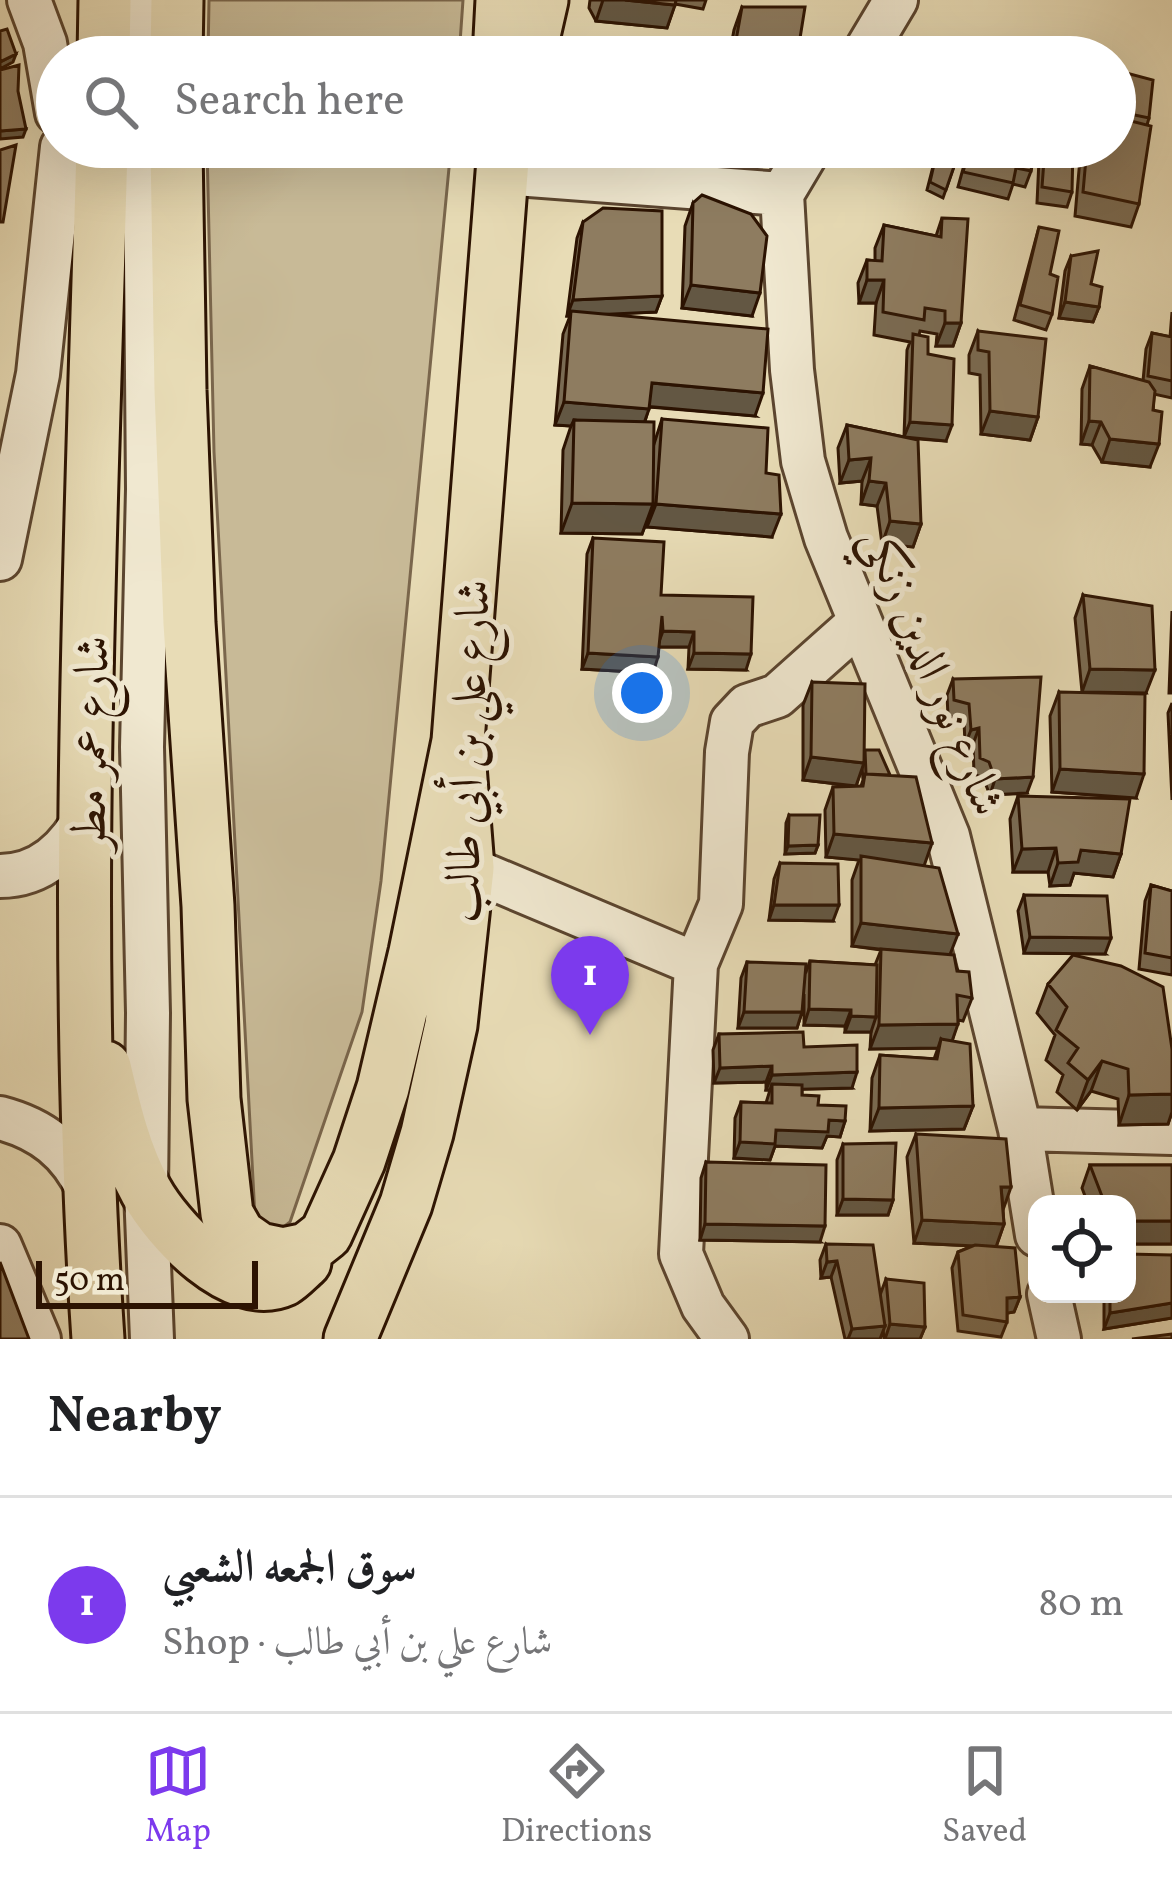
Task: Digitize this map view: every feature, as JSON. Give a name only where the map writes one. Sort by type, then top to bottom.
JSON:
[{"type":"main road","points":[[104,36],[105,0]]},
{"type":"main road","points":[[176,36],[177,0]]},
{"type":"main road","points":[[500,36],[502,0]]},
{"type":"main road","points":[[534,36],[542,0]]},
{"type":"main road","name":"شارع عمر مطر","points":[[98,1339],[88,1190],[86,991],[101,168]]},
{"type":"main road","name":"شارع عمر مطر","points":[[176,168],[184,506],[208,906],[214,1099],[227,1214],[239,1235],[259,1249],[283,1254],[307,1249],[326,1234]]},
{"type":"main road","name":"شارع علي بن أبي طالب","points":[[350,1339],[406,1204],[451,1025],[451,866],[458,741],[503,168]]},
{"type":"main road","points":[[86,991],[116,1113],[146,1191],[177,1234],[205,1260],[241,1281],[285,1279],[326,1234],[359,1161],[451,866]]},
{"type":"street","points":[[29,0],[42,36]]},
{"type":"street","points":[[140,0],[141,36]]},
{"type":"street","points":[[875,36],[896,0]]},
{"type":"street","points":[[0,560],[38,374],[60,168]]},
{"type":"street","points":[[146,168],[142,725],[152,1339]]},
{"type":"street","points":[[569,168],[782,194],[797,168]]},
{"type":"street","name":"شارع نور الدين زنكي","points":[[782,194],[792,370],[803,461],[826,538],[948,836],[1020,1129],[1031,1195]]},
{"type":"street","points":[[727,1339],[695,1292],[681,1254],[696,964],[721,904],[727,752],[733,722],[747,706],[777,696],[860,622]]},
{"type":"street","points":[[0,877],[18,876],[53,859],[88,812]]},
{"type":"street","points":[[451,866],[696,964]]},
{"type":"street","points":[[0,1118],[52,1141],[88,1190]]},
{"type":"street","points":[[1020,1129],[1172,1133]]},
{"type":"street","points":[[0,1246],[39,1339]]},
{"type":"street","points":[[1051,1303],[1059,1339]]},
{"type":"shaded area","points":[[209,0],[463,0],[460,36],[208,36]]},
{"type":"shaded area","points":[[207,168],[449,168],[381,881],[362,1012],[290,1222],[277,1232],[255,1217],[214,452]]},
{"type":"building","points":[[625,0],[676,0],[675,5]]},
{"type":"building","points":[[742,7],[805,7],[800,36],[737,36]]},
{"type":"building","points":[[7,29],[16,54],[0,62],[0,31]]},
{"type":"building","points":[[19,65],[18,91],[26,129],[0,131],[0,70]]},
{"type":"building","points":[[1136,76],[1153,80],[1149,118],[1136,115]]},
{"type":"building","points":[[1136,122],[1151,126],[1139,204],[1083,192],[1085,168],[1136,168]]},
{"type":"building","points":[[16,145],[3,222],[0,222],[0,150]]},
{"type":"building","points":[[933,168],[954,168],[946,190],[930,182]]},
{"type":"building","points":[[964,168],[1016,168],[1013,183],[963,172]]},
{"type":"building","points":[[1043,168],[1073,168],[1072,192],[1042,187]]},
{"type":"building","points":[[702,195],[751,214],[767,236],[760,293],[691,285],[693,203]]},
{"type":"building","points":[[603,208],[662,211],[662,296],[573,300],[583,222]]},
{"type":"building","points":[[942,218],[968,219],[961,323],[945,323],[945,311],[925,308],[924,320],[883,312],[884,280],[867,280],[867,260],[882,261],[884,225],[941,237]]},
{"type":"building","points":[[1039,227],[1059,231],[1050,274],[1058,277],[1052,314],[1020,305]]},
{"type":"building","points":[[1098,251],[1091,284],[1102,287],[1099,307],[1065,302],[1071,256]]},
{"type":"building","points":[[571,311],[768,329],[763,393],[652,383],[649,409],[564,402]]},
{"type":"building","points":[[978,331],[1046,339],[1038,417],[990,411],[989,352],[978,350]]},
{"type":"building","points":[[1152,333],[1172,337],[1172,381],[1148,376]]},
{"type":"building","points":[[913,334],[928,337],[928,354],[954,359],[952,425],[910,422]]},
{"type":"building","points":[[1090,366],[1149,382],[1155,391],[1153,410],[1162,412],[1159,444],[1110,439],[1101,422],[1089,421]]},
{"type":"building","points":[[662,419],[768,428],[766,473],[779,475],[781,514],[656,504]]},
{"type":"building","points":[[574,420],[654,422],[653,504],[572,503]]},
{"type":"building","points":[[847,425],[918,440],[921,524],[890,521],[886,483],[869,481],[871,458],[849,460]]},
{"type":"building","points":[[593,538],[664,542],[661,595],[753,597],[751,654],[694,653],[694,632],[663,631],[662,616],[658,657],[588,653]]},
{"type":"building","points":[[1083,595],[1152,606],[1155,670],[1090,669]]},
{"type":"building","points":[[1041,677],[1033,777],[995,779],[989,762],[980,758],[979,728],[971,730],[969,704],[954,700],[953,679]]},
{"type":"building","points":[[812,682],[865,684],[864,763],[811,757]]},
{"type":"building","points":[[1059,692],[1145,694],[1144,774],[1060,769]]},
{"type":"building","points":[[865,750],[879,750],[890,775],[866,774]]},
{"type":"building","points":[[865,774],[916,777],[932,843],[834,834],[833,787],[863,786]]},
{"type":"building","points":[[1018,796],[1130,799],[1121,854],[1081,850],[1078,862],[1058,863],[1056,848],[1022,849]]},
{"type":"building","points":[[789,815],[820,815],[818,845],[788,846]]},
{"type":"building","points":[[861,856],[939,868],[958,934],[861,923]]},
{"type":"building","points":[[780,863],[838,864],[839,905],[774,905]]},
{"type":"building","points":[[1151,885],[1172,891],[1172,958],[1145,953]]},
{"type":"building","points":[[1024,895],[1107,896],[1111,938],[1030,937]]},
{"type":"building","points":[[881,949],[954,955],[957,971],[969,972],[972,998],[957,995],[958,1024],[879,1025]]},
{"type":"building","points":[[1073,955],[1121,966],[1163,987],[1172,1049],[1172,1094],[1129,1095],[1128,1069],[1102,1061],[1088,1080],[1068,1063],[1078,1048],[1056,1030],[1067,1007],[1048,984]]},
{"type":"building","points":[[810,961],[877,965],[876,1017],[851,1016],[851,1010],[809,1009]]},
{"type":"building","points":[[747,962],[806,964],[802,1012],[744,1012]]},
{"type":"building","points":[[803,1032],[804,1047],[857,1045],[857,1072],[772,1075],[772,1066],[720,1068],[719,1034]]},
{"type":"building","points":[[941,1039],[970,1044],[973,1106],[879,1108],[880,1055],[937,1059]]},
{"type":"building","points":[[772,1084],[802,1085],[802,1095],[819,1096],[818,1105],[846,1106],[845,1121],[829,1120],[828,1132],[776,1130],[775,1144],[740,1142],[741,1102],[772,1103]]},
{"type":"building","points":[[916,1134],[1006,1139],[1011,1187],[1001,1187],[1004,1224],[922,1220]]},
{"type":"building","points":[[896,1143],[893,1200],[843,1199],[843,1144]]},
{"type":"building","points":[[706,1162],[826,1165],[825,1226],[705,1224]]},
{"type":"building","points":[[1090,1165],[1172,1165],[1172,1221],[1136,1221],[1136,1195],[1102,1195]]},
{"type":"building","points":[[826,1244],[873,1245],[885,1326],[852,1329],[837,1261],[827,1262]]},
{"type":"building","points":[[975,1245],[1015,1248],[1020,1297],[1007,1298],[1007,1322],[963,1315],[958,1252]]},
{"type":"building","points":[[1136,1254],[1172,1255],[1172,1303],[1110,1313],[1110,1303],[1136,1303]]},
{"type":"building","points":[[0,1262],[29,1339],[0,1339]]},
{"type":"building","points":[[886,1279],[924,1283],[925,1327],[890,1324]]},
{"type":"building","points":[[1172,1334],[1172,1339],[1132,1339]]},
{"type":"place","name":"سوق الجمعه الشعبي","points":[[590,1035]]}]
